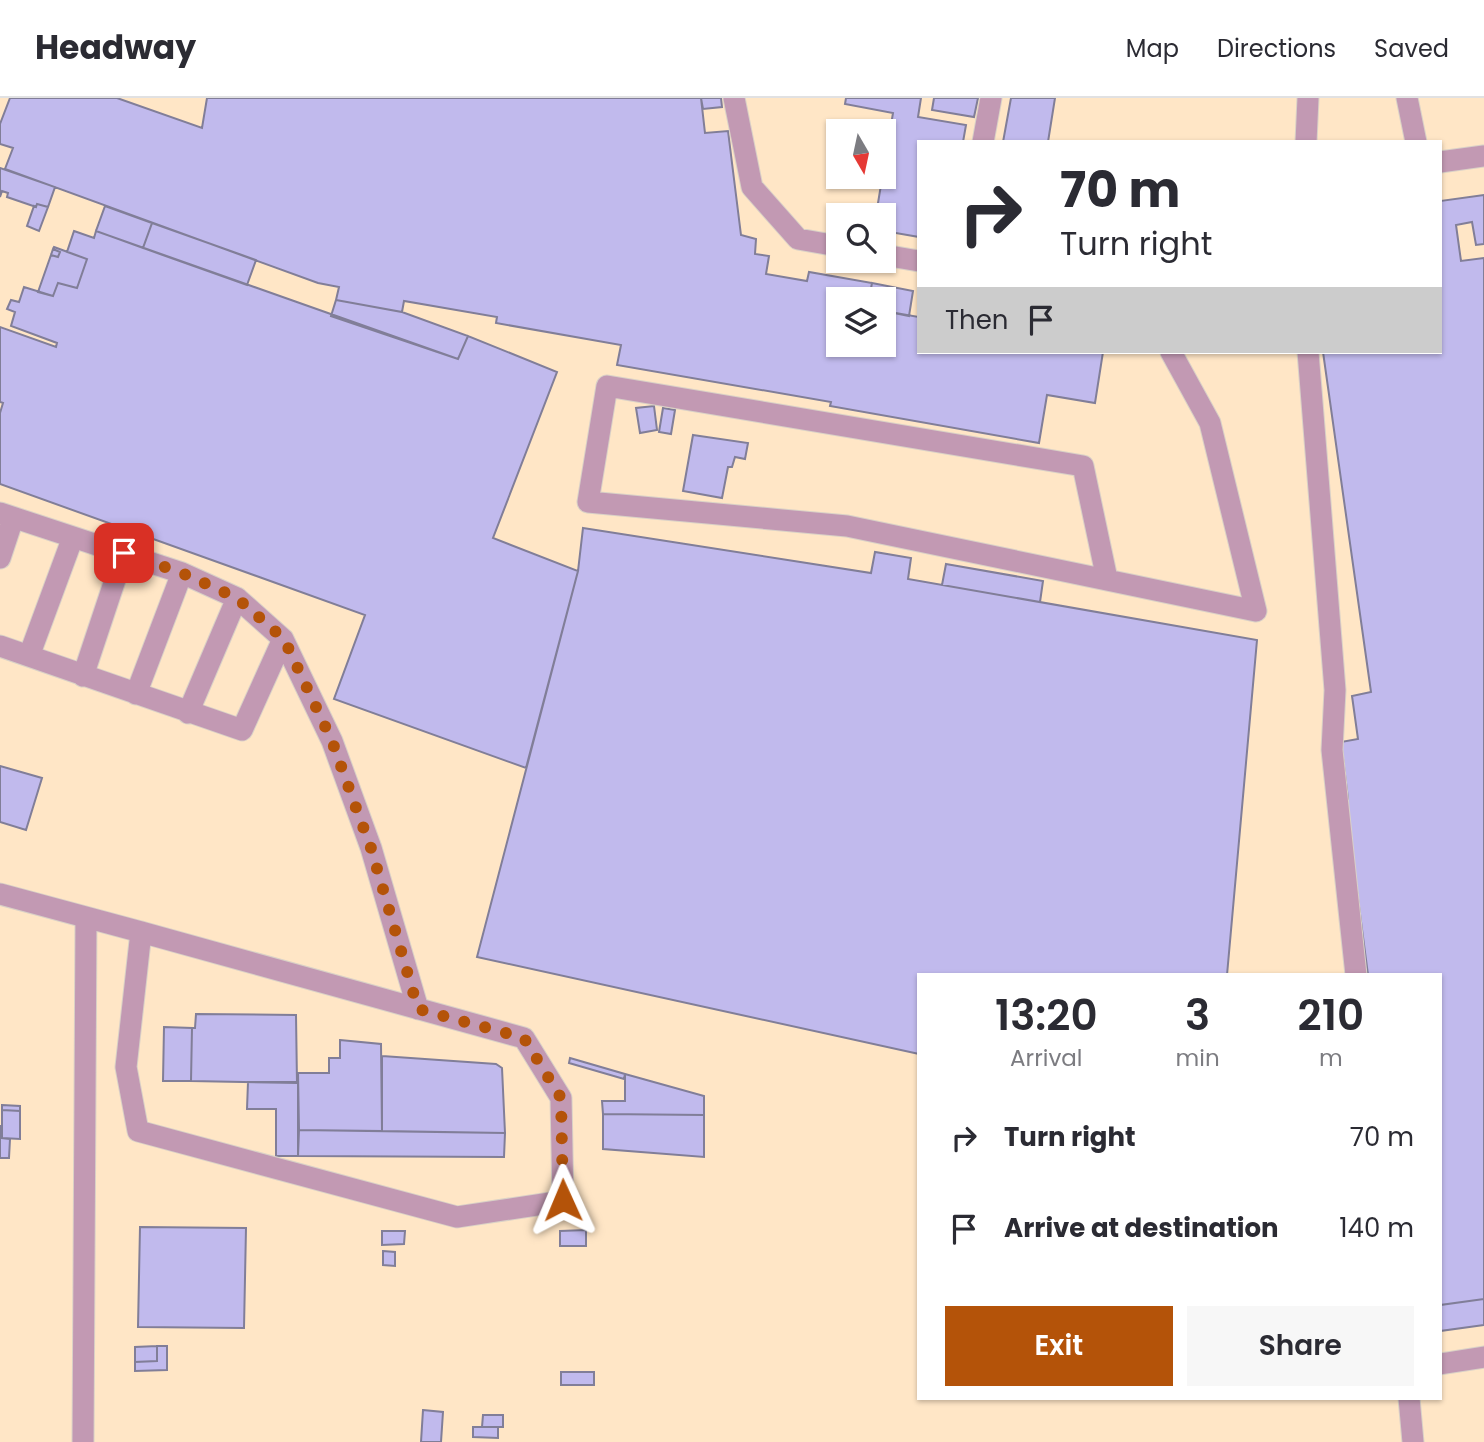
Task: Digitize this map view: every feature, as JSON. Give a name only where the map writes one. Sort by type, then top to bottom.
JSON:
[{"type":"street","points":[[734,98],[752,187],[798,239],[826,244]]},
{"type":"street","points":[[983,140],[991,98]]},
{"type":"street","points":[[1306,140],[1308,98]]},
{"type":"street","points":[[1407,98],[1416,140]]},
{"type":"street","points":[[1442,162],[1484,156]]},
{"type":"street","points":[[896,257],[917,261]]},
{"type":"street","points":[[1107,579],[1083,466],[607,386],[588,502],[847,526],[1256,611],[1209,423],[1172,354]]},
{"type":"street","points":[[1308,354],[1335,690],[1332,750],[1356,973]]},
{"type":"street","points":[[0,558],[6,516],[182,573],[237,598],[284,639],[332,741],[371,848],[418,1009]]},
{"type":"street","points":[[29,656],[73,537]]},
{"type":"street","points":[[83,676],[124,553]]},
{"type":"street","points":[[136,694],[182,573]]},
{"type":"street","points":[[188,713],[237,598]]},
{"type":"street","points":[[0,646],[243,730],[284,639]]},
{"type":"street","points":[[0,894],[141,932],[524,1038],[561,1098],[563,1200],[457,1217],[138,1131],[126,1067],[141,932]]},
{"type":"street","points":[[83,1442],[86,918]]},
{"type":"street","points":[[1442,1364],[1484,1357]]},
{"type":"street","points":[[1409,1400],[1413,1442]]},
{"type":"shaded area","points":[[0,98],[1484,98],[1484,1442],[0,1442]]},
{"type":"building","points":[[10,98],[117,98],[202,128],[207,98],[701,98],[705,133],[728,131],[741,235],[756,239],[755,254],[769,256],[766,274],[807,281],[809,272],[872,283],[871,287],[826,287],[826,357],[896,357],[896,313],[917,317],[917,354],[1103,354],[1095,403],[1047,395],[1039,443],[830,406],[831,402],[617,365],[621,345],[496,323],[497,317],[404,301],[402,312],[336,300],[339,287],[318,283],[5,169],[13,148],[0,144],[0,124]]},
{"type":"building","points":[[701,98],[721,98],[722,107],[703,109]]},
{"type":"building","points":[[846,98],[921,98],[918,117],[966,125],[963,140],[917,140],[917,237],[896,233],[896,203],[878,203],[880,189],[896,189],[896,119],[892,119],[893,113],[845,104]]},
{"type":"building","points":[[934,98],[978,98],[974,117],[932,110]]},
{"type":"building","points":[[1011,98],[1055,98],[1048,140],[1003,140]]},
{"type":"building","points":[[0,168],[55,187],[48,207],[37,204],[36,207],[7,197],[8,193],[2,191],[0,197]]},
{"type":"building","points":[[1484,195],[1484,244],[1476,245],[1472,222],[1456,225],[1461,261],[1484,258],[1484,1299],[1442,1305],[1442,973],[1368,973],[1345,800],[1348,799],[1341,742],[1358,739],[1352,696],[1371,692],[1323,354],[1442,354],[1442,201]]},
{"type":"building","points":[[37,204],[48,207],[39,231],[27,226]]},
{"type":"building","points":[[105,206],[152,223],[143,248],[96,231]]},
{"type":"building","points":[[152,223],[256,260],[247,285],[143,248]]},
{"type":"building","points":[[74,231],[94,238],[96,231],[458,359],[468,336],[557,372],[493,538],[578,571],[526,768],[334,699],[365,615],[0,484],[0,413],[3,403],[0,402],[0,327],[56,347],[57,343],[11,326],[15,312],[7,309],[11,300],[19,302],[24,287],[53,296],[58,283],[77,288],[87,259],[67,252]]},
{"type":"building","points":[[54,247],[87,259],[77,288],[58,283],[53,296],[38,292],[51,255],[58,257],[60,252],[53,249]]},
{"type":"building","points":[[53,249],[60,252],[58,257],[51,255]]},
{"type":"building","points":[[872,283],[892,287],[871,287]]},
{"type":"building","points":[[896,288],[913,291],[909,316],[896,313]]},
{"type":"building","points":[[336,300],[402,312],[468,336],[458,359],[331,316]]},
{"type":"building","points":[[654,406],[657,430],[640,433],[636,408]]},
{"type":"building","points":[[663,408],[675,410],[671,434],[659,432]]},
{"type":"building","points":[[693,435],[748,443],[745,459],[735,457],[732,467],[728,467],[722,498],[683,491]]},
{"type":"building","points":[[583,528],[871,573],[875,552],[911,558],[908,579],[1257,640],[1227,973],[917,973],[917,1054],[477,957],[578,571]]},
{"type":"building","points":[[946,564],[1043,581],[1040,602],[942,585]]},
{"type":"building","points":[[0,766],[42,778],[26,830],[0,822]]},
{"type":"building","points":[[196,1014],[296,1015],[297,1083],[191,1081],[192,1028],[195,1028]]},
{"type":"building","points":[[164,1027],[192,1028],[191,1081],[163,1081]]},
{"type":"building","points":[[340,1040],[381,1044],[382,1131],[299,1130],[298,1073],[329,1073],[329,1058],[340,1058]]},
{"type":"building","points":[[382,1056],[496,1064],[502,1068],[505,1133],[382,1131]]},
{"type":"building","points":[[570,1058],[625,1074],[624,1079],[569,1063]]},
{"type":"building","points":[[625,1074],[704,1096],[704,1115],[603,1114],[602,1101],[625,1101]]},
{"type":"building","points":[[248,1082],[298,1082],[298,1156],[276,1156],[276,1109],[247,1109]]},
{"type":"building","points":[[2,1105],[20,1106],[20,1111],[2,1110]]},
{"type":"building","points":[[2,1110],[20,1111],[20,1139],[2,1138]]},
{"type":"building","points":[[603,1114],[704,1115],[704,1157],[603,1149]]},
{"type":"building","points":[[0,1126],[2,1138],[10,1139],[9,1158],[0,1158]]},
{"type":"building","points":[[299,1130],[505,1133],[504,1157],[298,1156]]},
{"type":"building","points":[[140,1227],[246,1228],[244,1328],[138,1327]]},
{"type":"building","points":[[586,1230],[586,1246],[560,1246],[560,1231]]},
{"type":"building","points":[[382,1231],[405,1231],[404,1244],[382,1245]]},
{"type":"building","points":[[383,1251],[395,1252],[395,1266],[383,1265]]},
{"type":"building","points":[[1484,1299],[1484,1325],[1442,1331],[1442,1305]]},
{"type":"building","points":[[157,1346],[157,1361],[135,1362],[135,1347]]},
{"type":"building","points":[[157,1346],[167,1346],[167,1370],[135,1371],[135,1362],[157,1361]]},
{"type":"building","points":[[561,1372],[594,1372],[594,1385],[561,1385]]},
{"type":"building","points":[[423,1410],[443,1412],[441,1442],[421,1442]]},
{"type":"building","points":[[483,1415],[503,1415],[503,1427],[482,1427]]},
{"type":"building","points":[[473,1427],[498,1427],[498,1438],[473,1437]]},
{"type":"route","points":[[124,553],[182,573],[237,598],[284,639],[332,741],[371,848],[418,1009],[524,1038],[561,1098],[563,1200]]}]
